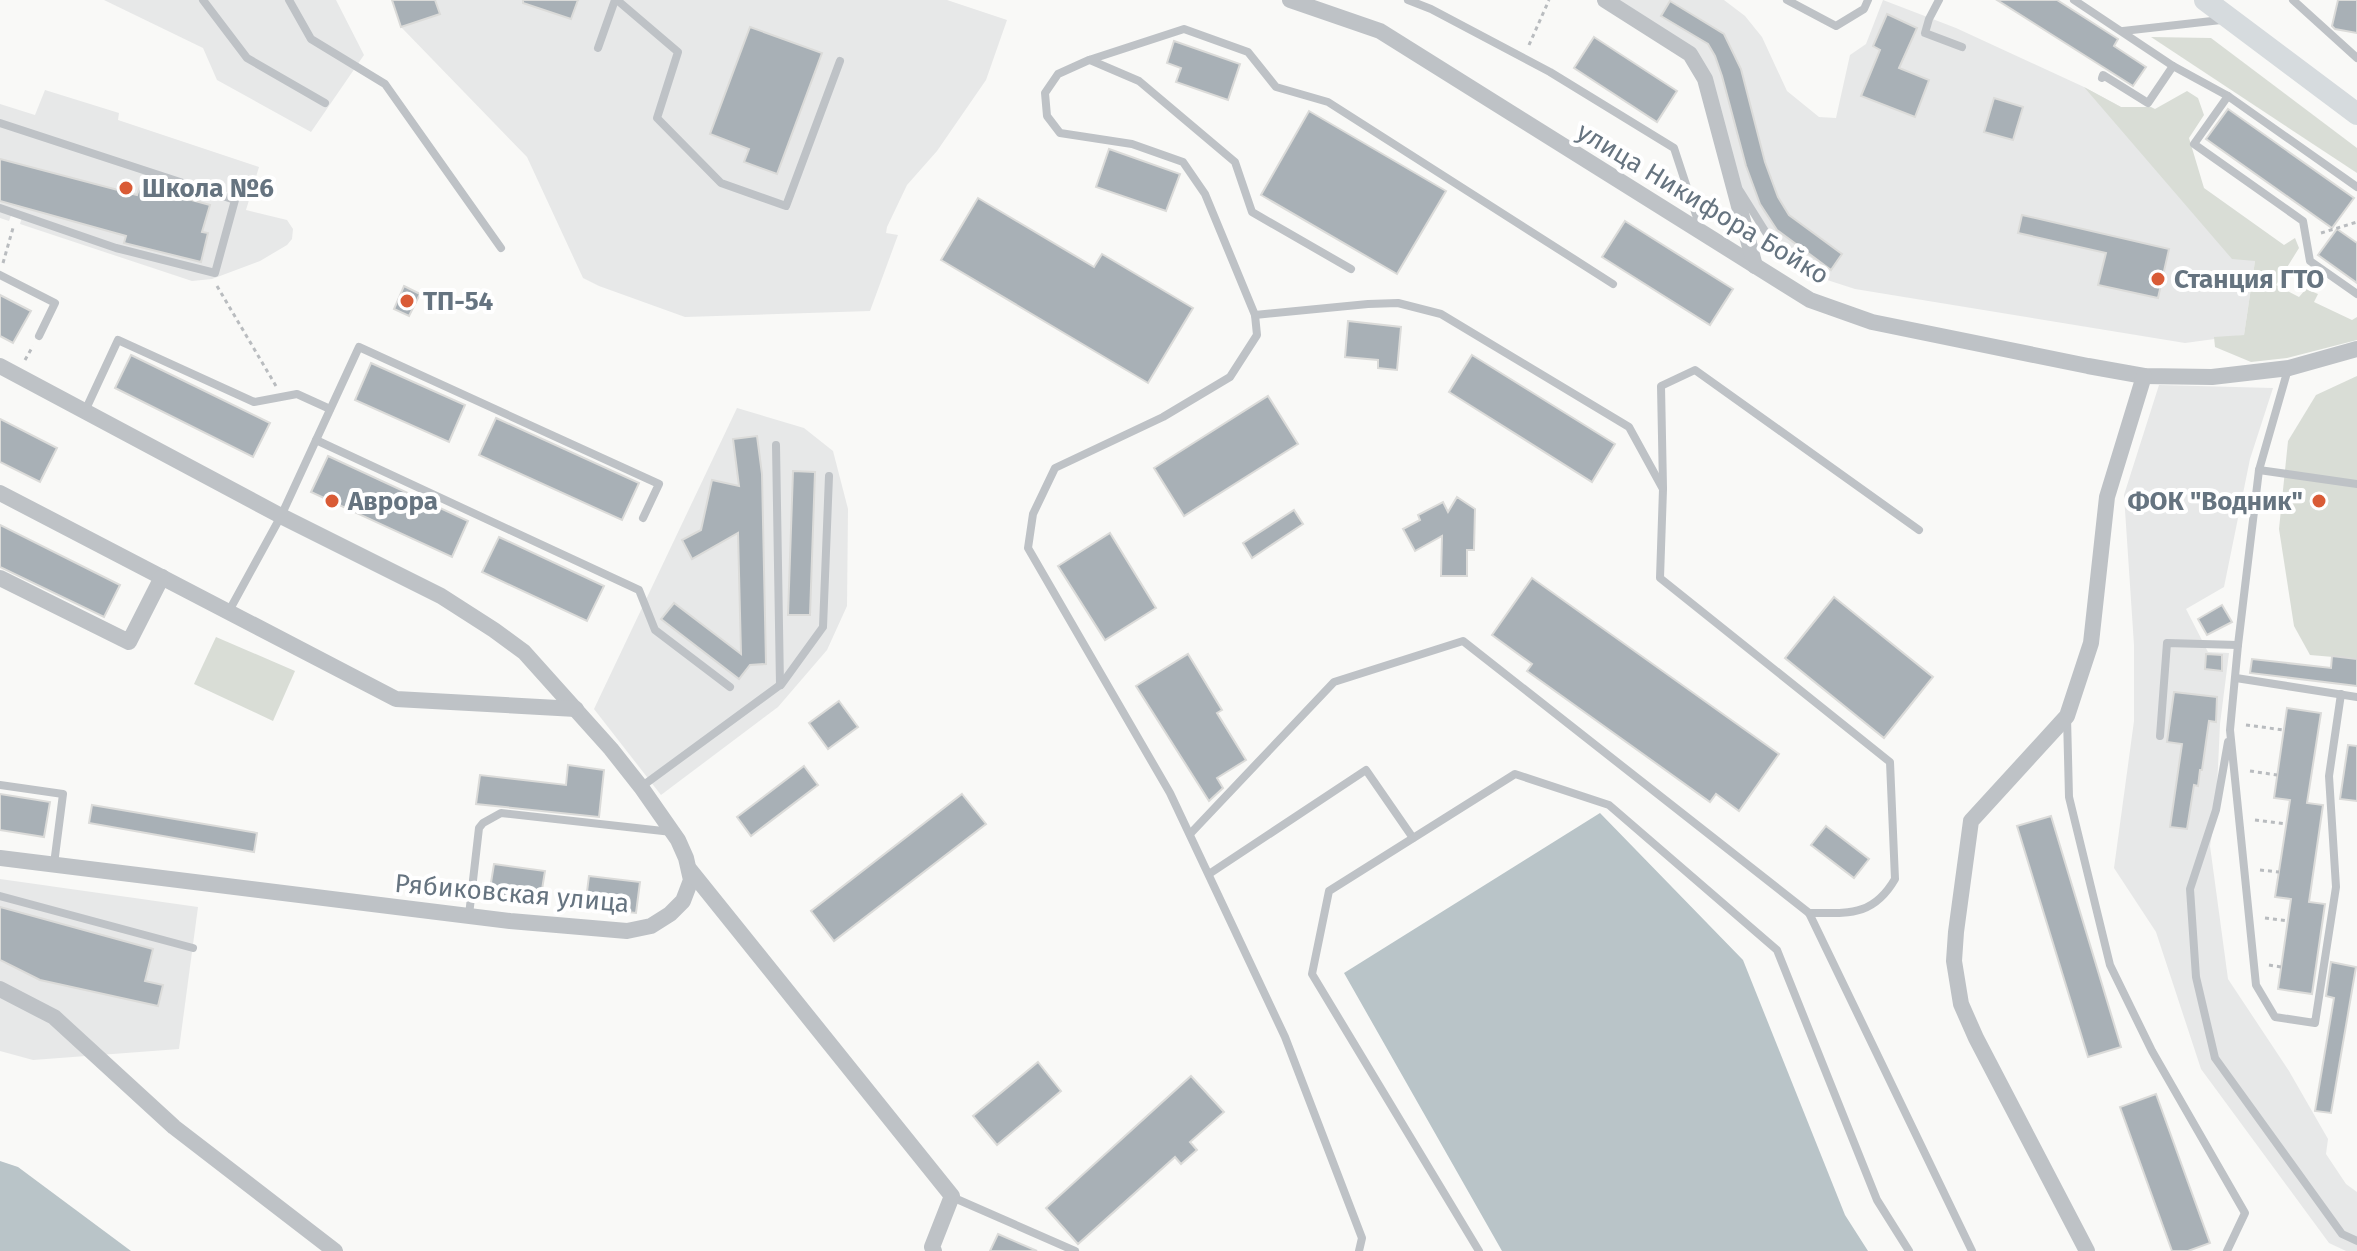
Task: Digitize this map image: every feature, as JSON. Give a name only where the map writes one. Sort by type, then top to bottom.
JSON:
[{"type":"main road","points":[[2205,0],[2357,114]]},
{"type":"street","name":"улица Никифора Бойко","points":[[1290,0],[1380,31],[1810,300],[1872,322],[2144,376],[2212,377],[2289,368],[2357,349]]},
{"type":"street","points":[[1605,0],[1690,54],[1705,79],[1755,266]]},
{"type":"street","points":[[0,366],[281,516],[441,596],[524,652],[641,787],[672,832],[690,870],[952,1196],[932,1247],[934,1251]]},
{"type":"street","points":[[2087,1251],[1976,1038],[1961,1004],[1954,961],[1971,821],[2067,716],[2091,643],[2107,497],[2144,376]]},
{"type":"street","points":[[0,493],[396,699],[576,709]]},
{"type":"street","points":[[0,578],[129,642],[162,577]]},
{"type":"street","name":"Рябиковская улица","points":[[0,858],[469,916],[627,931],[651,926],[670,914],[683,901],[691,880],[690,870]]},
{"type":"street","points":[[0,989],[54,1017],[174,1127],[335,1251]]},
{"type":"lane","points":[[203,0],[247,58],[325,103]]},
{"type":"lane","points":[[289,0],[311,39],[385,84],[501,248]]},
{"type":"lane","points":[[598,48],[616,0],[678,52],[657,118],[721,183],[786,206],[840,61]]},
{"type":"lane","points":[[1408,0],[1550,72],[1674,148],[1702,232]]},
{"type":"lane","points":[[1787,0],[1836,26],[1864,9],[1868,0]]},
{"type":"lane","points":[[1939,0],[1925,33],[1962,47]]},
{"type":"lane","points":[[2074,0],[2173,66],[2228,96],[2357,187]]},
{"type":"lane","points":[[2293,0],[2357,58]]},
{"type":"lane","points":[[2123,31],[2230,19]]},
{"type":"lane","points":[[1359,1251],[1362,1238],[1285,1037],[1209,874],[1170,793],[1028,548],[1033,514],[1055,468],[1163,417],[1230,377],[1257,335],[1255,315],[1205,194],[1183,162],[1132,144],[1060,133],[1047,116],[1045,93],[1058,74],[1089,60],[1184,29],[1248,52],[1276,87],[1328,102],[1613,284]]},
{"type":"lane","points":[[1089,60],[1139,81],[1235,162],[1252,212],[1351,269]]},
{"type":"lane","points":[[2102,78],[2103,75],[2148,103],[2173,66]]},
{"type":"lane","points":[[2228,96],[2194,144],[2303,221],[2310,261],[2357,294]]},
{"type":"lane","points":[[0,123],[235,200],[215,273],[116,248],[0,208]]},
{"type":"lane","points":[[1730,173],[1770,239],[1821,278]]},
{"type":"lane","points":[[1,271],[55,303],[39,336]]},
{"type":"lane","points":[[1255,315],[1398,303],[1441,314],[1629,427],[1663,489]]},
{"type":"lane","points":[[85,411],[118,340],[254,402],[297,394],[330,409]]},
{"type":"lane","points":[[229,611],[281,516],[359,347],[659,484],[643,518]]},
{"type":"lane","points":[[2289,368],[2259,470],[2230,730],[2216,810],[2190,889],[2196,977],[2215,1058],[2342,1234],[2357,1241]]},
{"type":"lane","points":[[1809,913],[1851,913],[1872,906],[1886,895],[1895,879],[1890,762],[1660,578],[1663,489],[1661,386],[1695,370],[1919,530]]},
{"type":"lane","points":[[316,440],[639,590],[655,630],[730,687]]},
{"type":"lane","points":[[776,445],[780,685]]},
{"type":"lane","points":[[2259,470],[2357,484]]},
{"type":"lane","points":[[641,787],[780,685],[823,627],[829,476]]},
{"type":"lane","points":[[1190,834],[1334,682],[1463,641],[1809,913],[1972,1251]]},
{"type":"lane","points":[[2160,736],[2167,643],[2238,645]]},
{"type":"lane","points":[[2236,678],[2357,697]]},
{"type":"lane","points":[[2230,730],[2256,985],[2275,1017],[2315,1023],[2336,887],[2329,776],[2341,694]]},
{"type":"lane","points":[[2067,716],[2069,797],[2110,965],[2152,1051],[2245,1213],[2227,1251]]},
{"type":"lane","points":[[1209,874],[1366,770],[1413,838]]},
{"type":"lane","points":[[1479,1251],[1312,974],[1329,891],[1515,774],[1609,805],[1777,950],[1877,1200],[1909,1251]]},
{"type":"lane","points":[[0,785],[63,794],[54,865]]},
{"type":"lane","points":[[469,916],[479,828],[501,813],[672,832]]},
{"type":"lane","points":[[0,896],[193,948]]},
{"type":"lane","points":[[952,1196],[1075,1251]]},
{"type":"path","points":[[1536,29],[1549,0]]},
{"type":"path","points":[[2306,238],[2357,222]]},
{"type":"path","points":[[1,271],[13,228]]},
{"type":"path","points":[[212,279],[276,382],[279,397]]},
{"type":"path","points":[[17,374],[39,336]]},
{"type":"path","points":[[2246,725],[2284,730]]},
{"type":"path","points":[[2250,771],[2277,775]]},
{"type":"path","points":[[2255,820],[2286,824]]},
{"type":"path","points":[[2260,870],[2279,872]]},
{"type":"path","points":[[2265,918],[2288,921]]},
{"type":"path","points":[[2269,965],[2281,967]]},
{"type":"shaded area","points":[[104,0],[336,0],[364,55],[311,132],[217,80],[203,48]]},
{"type":"shaded area","points":[[392,0],[947,0],[1007,20],[986,80],[937,151],[907,185],[887,227],[886,233],[898,235],[870,311],[685,317],[583,278],[527,157],[401,27]]},
{"type":"shaded area","points":[[1605,0],[1724,0],[1745,16],[1762,37],[1787,91],[1819,117],[1836,118],[1850,55],[1866,44],[1883,0],[1956,28],[2121,107],[2151,107],[2161,151],[2255,261],[2244,335],[2185,343],[1855,289],[1821,278],[1770,239],[1730,173],[1690,54]]},
{"type":"shaded area","points":[[2151,37],[2211,38],[2357,148],[2357,173]]},
{"type":"shaded area","points":[[2084,87],[2121,107],[2155,109],[2187,91],[2198,98],[2204,115],[2189,138],[2204,188],[2284,245],[2295,238],[2299,248],[2276,285],[2299,297],[2306,289],[2318,294],[2314,302],[2352,320],[2357,317],[2357,340],[2287,358],[2251,362],[2215,347],[2214,337],[2244,335],[2255,261],[2232,259]]},
{"type":"shaded area","name":"Школа №6","points":[[45,90],[119,113],[118,120],[259,167],[246,210],[287,220],[293,229],[292,239],[260,261],[212,279],[192,281],[20,224],[22,217],[12,213],[9,221],[0,218],[0,104],[35,115]]},
{"type":"shaded area","name":"ФОК \"Водник\"","points":[[2357,376],[2357,659],[2310,655],[2294,626],[2279,529],[2288,441],[2316,395]]},
{"type":"shaded area","points":[[2159,385],[2273,388],[2250,459],[2224,587],[2186,609],[2208,652],[2229,653],[2220,724],[2216,810],[2210,846],[2228,979],[2289,1071],[2328,1139],[2326,1154],[2346,1184],[2357,1192],[2357,1251],[2346,1251],[2329,1243],[2201,1069],[2156,932],[2114,868],[2134,721],[2134,645],[2124,495]]},
{"type":"shaded area","points":[[737,408],[804,428],[833,451],[848,509],[847,606],[827,650],[778,707],[661,795],[594,709]]},
{"type":"shaded area","points":[[216,637],[295,671],[273,721],[194,684]]},
{"type":"shaded area","points":[[1600,813],[1743,960],[1845,1215],[1868,1251],[1502,1251],[1344,973]]},
{"type":"shaded area","points":[[0,879],[198,907],[179,1049],[33,1060],[0,1051]]},
{"type":"shaded area","points":[[0,1161],[18,1167],[131,1251],[0,1251]]},
{"type":"building","points":[[392,0],[435,0],[440,14],[401,27]]},
{"type":"building","points":[[523,0],[578,0],[571,19],[523,3]]},
{"type":"building","points":[[1997,0],[2057,0],[2118,39],[2114,46],[2146,67],[2133,86]]},
{"type":"building","points":[[2338,0],[2357,0],[2357,33],[2332,26]]},
{"type":"building","points":[[1670,1],[1724,34],[1741,69],[1765,162],[1778,197],[1789,215],[1842,254],[1831,270],[1777,230],[1760,204],[1715,56],[1708,44],[1661,16]]},
{"type":"building","points":[[1887,14],[1917,28],[1899,68],[1929,80],[1915,117],[1861,96],[1880,50],[1873,46]]},
{"type":"building","points":[[750,27],[822,53],[777,174],[744,162],[749,149],[710,134]]},
{"type":"building","points":[[1594,37],[1677,91],[1657,122],[1574,68]]},
{"type":"building","points":[[1174,41],[1240,64],[1228,100],[1176,82],[1181,68],[1167,63]]},
{"type":"building","points":[[1994,98],[2023,107],[2013,140],[1984,132]]},
{"type":"building","points":[[2228,109],[2354,198],[2332,228],[2206,139]]},
{"type":"building","points":[[1309,111],[1446,191],[1397,274],[1261,195]]},
{"type":"building","points":[[1109,149],[1180,174],[1166,211],[1096,187]]},
{"type":"building","points":[[0,159],[137,195],[140,186],[210,205],[202,232],[208,233],[201,262],[124,243],[126,236],[0,201]]},
{"type":"building","points":[[978,198],[1094,267],[1102,254],[1193,308],[1148,383],[941,260]]},
{"type":"building","points":[[2022,215],[2169,249],[2158,298],[2098,285],[2106,253],[2018,233]]},
{"type":"building","points":[[1625,221],[1733,289],[1710,325],[1602,257]]},
{"type":"building","points":[[2337,229],[2357,243],[2357,283],[2318,255]]},
{"type":"building","name":"ТП-54","points":[[404,286],[420,294],[409,316],[394,309]]},
{"type":"building","points":[[0,295],[31,311],[13,343],[0,336]]},
{"type":"building","points":[[1348,321],[1401,327],[1397,370],[1378,368],[1378,360],[1345,357]]},
{"type":"building","points":[[131,355],[270,423],[253,457],[115,388]]},
{"type":"building","points":[[1472,355],[1615,444],[1592,482],[1449,392]]},
{"type":"building","points":[[371,363],[465,405],[449,442],[355,400]]},
{"type":"building","points":[[1268,396],[1298,444],[1184,516],[1154,468]]},
{"type":"building","points":[[496,418],[639,483],[622,520],[479,455]]},
{"type":"building","points":[[0,419],[57,448],[40,482],[0,462]]},
{"type":"building","points":[[757,436],[762,474],[766,664],[750,665],[739,679],[661,619],[674,603],[741,654],[738,533],[692,559],[682,540],[701,530],[712,480],[739,486],[733,439]]},
{"type":"building","points":[[328,456],[468,521],[452,557],[311,492]]},
{"type":"building","points":[[793,471],[815,472],[810,615],[788,615]]},
{"type":"building","points":[[1457,497],[1475,509],[1474,550],[1467,550],[1467,576],[1441,576],[1442,536],[1415,551],[1403,529],[1420,520],[1418,515],[1443,502],[1448,512]]},
{"type":"building","points":[[1294,510],[1303,524],[1252,558],[1243,543]]},
{"type":"building","points":[[0,525],[120,585],[104,617],[0,567]]},
{"type":"building","points":[[1110,533],[1156,608],[1105,640],[1058,566]]},
{"type":"building","points":[[499,537],[604,586],[587,621],[482,572]]},
{"type":"building","points":[[1532,578],[1779,754],[1739,811],[1716,794],[1710,802],[1527,671],[1532,664],[1492,635]]},
{"type":"building","points":[[1834,597],[1933,677],[1884,738],[1785,658]]},
{"type":"building","points":[[2222,605],[2232,622],[2207,635],[2198,619]]},
{"type":"building","points":[[1188,654],[1222,710],[1217,713],[1246,760],[1217,778],[1223,788],[1209,801],[1136,686]]},
{"type":"building","points":[[2206,654],[2222,655],[2222,671],[2205,669]]},
{"type":"building","points":[[2332,656],[2357,659],[2357,686],[2250,673],[2252,659],[2331,668]]},
{"type":"building","points":[[2174,692],[2217,697],[2216,722],[2209,721],[2202,770],[2198,786],[2194,785],[2187,829],[2170,827],[2182,744],[2167,742]]},
{"type":"building","points":[[839,701],[858,727],[828,749],[809,723]]},
{"type":"building","points":[[2287,708],[2321,713],[2307,803],[2323,805],[2309,902],[2325,904],[2312,994],[2278,989],[2291,899],[2275,897],[2290,800],[2274,798]]},
{"type":"building","points":[[2348,745],[2357,746],[2357,801],[2340,799]]},
{"type":"building","points":[[568,765],[604,770],[599,817],[476,804],[480,775],[566,785]]},
{"type":"building","points":[[804,766],[818,785],[751,836],[737,817]]},
{"type":"building","points":[[0,794],[50,802],[44,837],[0,830]]},
{"type":"building","points":[[962,794],[986,824],[834,941],[811,911]]},
{"type":"building","points":[[92,805],[257,833],[254,852],[89,823]]},
{"type":"building","points":[[2051,816],[2121,1047],[2088,1057],[2017,826]]},
{"type":"building","points":[[1826,826],[1869,859],[1854,878],[1811,845]]},
{"type":"building","points":[[494,864],[545,871],[540,902],[489,895]]},
{"type":"building","points":[[589,876],[640,882],[636,913],[585,907]]},
{"type":"building","points":[[0,907],[153,949],[145,981],[163,985],[158,1006],[40,980],[0,960]]},
{"type":"building","points":[[2331,962],[2356,967],[2331,1113],[2315,1111],[2334,998],[2326,996]]},
{"type":"building","points":[[1038,1062],[1061,1091],[997,1145],[973,1116]]},
{"type":"building","points":[[1191,1076],[1224,1112],[1190,1142],[1197,1150],[1181,1164],[1175,1157],[1078,1244],[1046,1208]]},
{"type":"building","points":[[2156,1094],[2210,1243],[2188,1251],[2172,1251],[2120,1107]]},
{"type":"building","points":[[998,1234],[1037,1251],[990,1251]]},
{"type":"place","name":"Школа №6","points":[[126,188]]},
{"type":"place","name":"Станция ГТО","points":[[2158,279]]},
{"type":"place","name":"ТП-54","points":[[407,301]]},
{"type":"place","name":"Аврора","points":[[332,501]]},
{"type":"place","name":"ФОК \"Водник\"","points":[[2319,501]]}]
